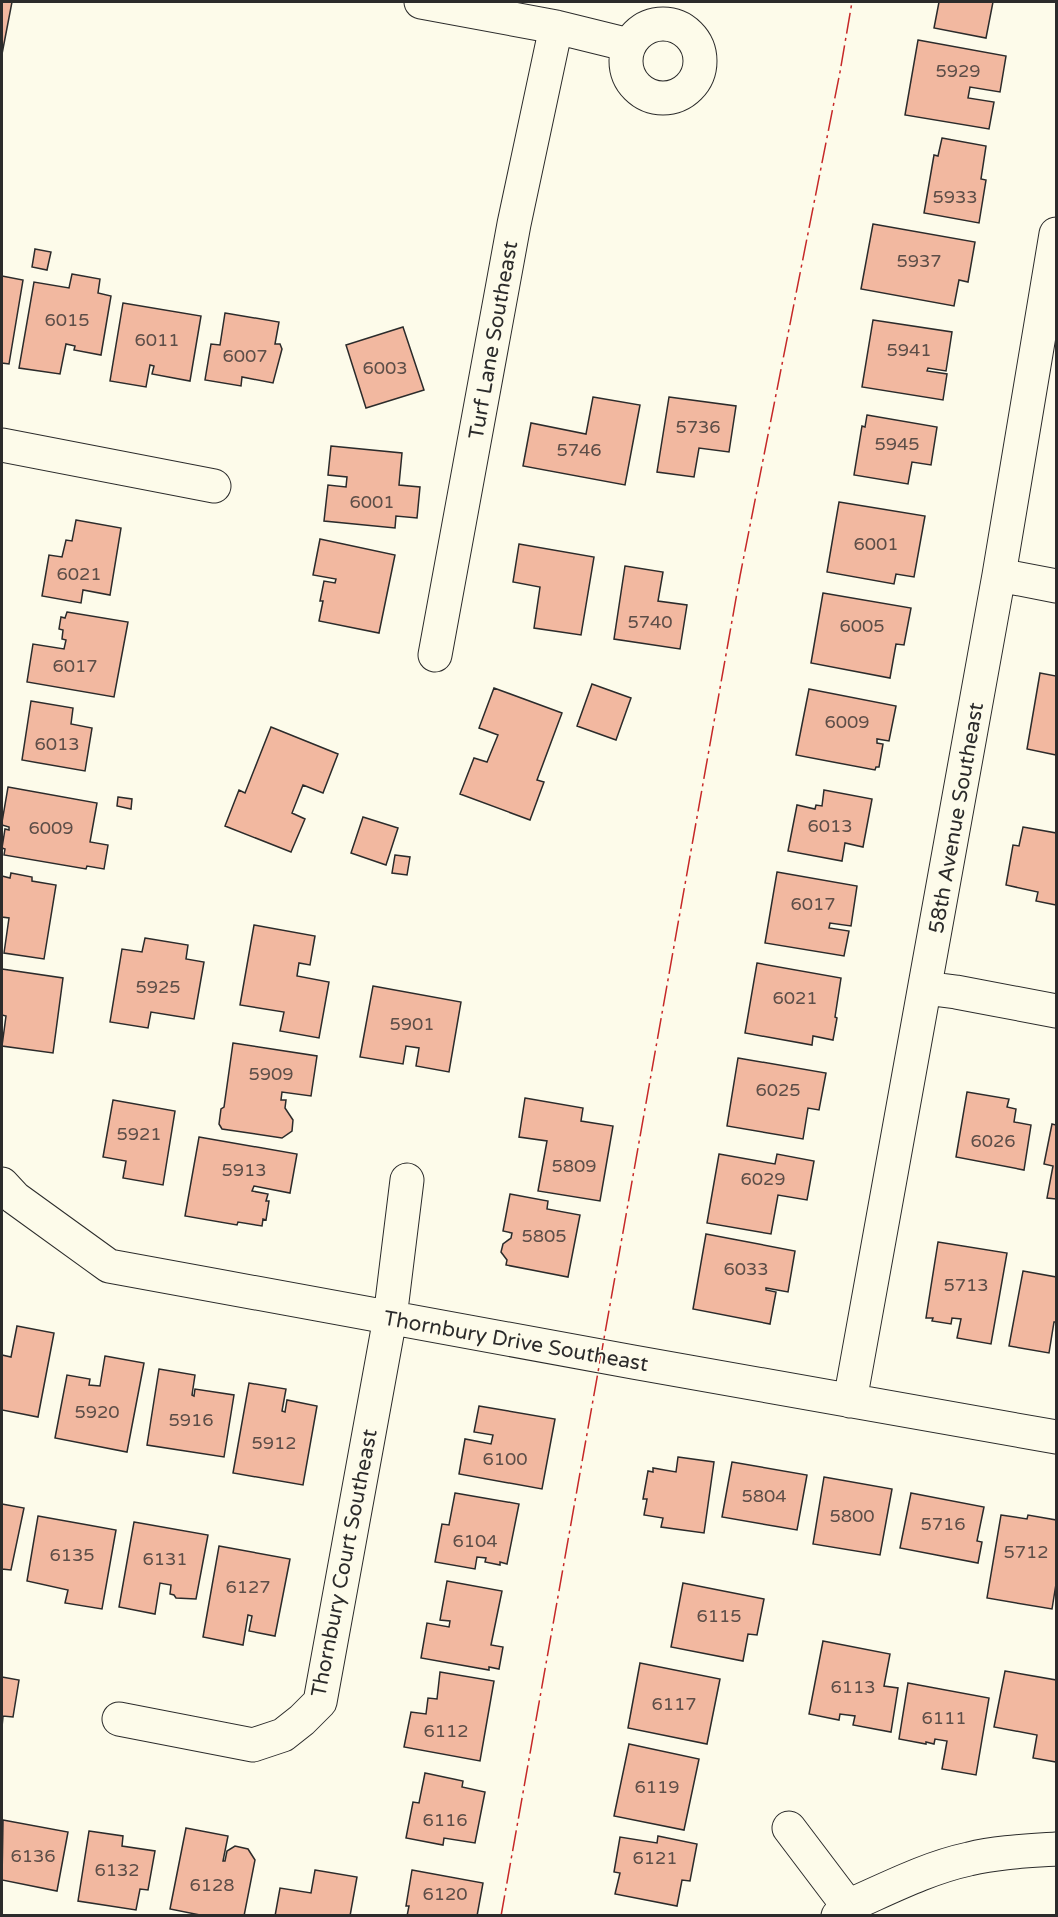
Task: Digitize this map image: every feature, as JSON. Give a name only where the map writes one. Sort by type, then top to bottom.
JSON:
[{"type":"street","points":[[422,2],[556,27],[629,45]]},
{"type":"street","name":"Turf Lane Southeast","points":[[435,655],[514,224],[556,27]]},
{"type":"street","name":"58th Avenue Southeast","points":[[850,1401],[999,575],[1056,234]]},
{"type":"street","points":[[2,445],[214,486]]},
{"type":"street","points":[[999,575],[1056,586]]},
{"type":"street","points":[[925,988],[1056,1011]]},
{"type":"street","name":"Thornbury Court Southeast","points":[[118,1719],[253,1745],[283,1735],[320,1702],[390,1318],[407,1180]]},
{"type":"street","name":"Thornbury Drive Southeast","points":[[2,1184],[15,1198],[109,1266],[1056,1437]]},
{"type":"street","points":[[789,1828],[843,1911],[930,1870],[968,1859],[1012,1852],[1056,1849]]},
{"type":"building","points":[[2,2],[12,2],[2,54]]},
{"type":"building","points":[[939,2],[993,2],[986,38],[934,28]]},
{"type":"building","points":[[918,40],[1006,56],[1000,92],[970,87],[968,98],[994,102],[989,129],[905,115]]},
{"type":"building","points":[[942,138],[986,146],[981,179],[986,180],[979,223],[924,213],[934,155],[938,156]]},
{"type":"building","points":[[873,224],[975,242],[968,282],[959,280],[954,306],[861,289]]},
{"type":"building","points":[[35,249],[51,252],[47,270],[32,267]]},
{"type":"building","points":[[72,274],[100,279],[98,293],[111,296],[101,355],[74,350],[75,346],[66,344],[60,374],[19,368],[34,282],[69,288]]},
{"type":"building","points":[[2,276],[23,280],[9,364],[2,363]]},
{"type":"building","points":[[123,303],[201,316],[190,381],[152,374],[154,366],[150,365],[146,387],[110,381]]},
{"type":"building","points":[[225,313],[279,322],[275,344],[280,344],[282,349],[273,383],[242,377],[241,386],[205,380],[211,344],[220,345]]},
{"type":"building","points":[[873,320],[952,332],[946,371],[928,368],[927,371],[947,374],[943,400],[862,387]]},
{"type":"building","points":[[403,327],[424,390],[366,408],[346,345]]},
{"type":"building","points":[[593,397],[640,405],[625,485],[523,466],[531,423],[586,434]]},
{"type":"building","points":[[669,397],[736,406],[729,452],[699,448],[694,477],[657,472]]},
{"type":"building","points":[[867,415],[937,427],[931,465],[912,462],[908,484],[854,475],[862,426],[865,427]]},
{"type":"building","points":[[331,446],[402,453],[399,485],[420,487],[417,518],[396,516],[395,528],[324,521],[328,485],[346,487],[347,477],[328,475]]},
{"type":"building","points":[[839,502],[925,516],[914,577],[896,574],[894,584],[827,572]]},
{"type":"building","points":[[76,520],[121,528],[110,595],[83,590],[81,603],[42,596],[49,555],[62,557],[66,540],[72,541]]},
{"type":"building","points":[[320,539],[395,555],[379,633],[319,621],[324,581],[335,583],[336,579],[313,575]]},
{"type":"building","points":[[519,544],[594,557],[581,635],[534,628],[540,587],[513,582]]},
{"type":"building","points":[[625,566],[663,572],[658,601],[687,605],[680,649],[614,639]]},
{"type":"building","points":[[823,593],[911,608],[904,645],[896,644],[890,678],[811,663]]},
{"type":"building","points":[[67,612],[128,622],[114,697],[27,682],[33,644],[64,649],[66,640],[62,639],[63,630],[59,629],[61,617],[65,618]]},
{"type":"building","points":[[1040,673],[1056,676],[1056,755],[1027,749]]},
{"type":"building","points":[[592,684],[631,698],[616,740],[577,726]]},
{"type":"building","points":[[494,688],[562,713],[537,780],[544,782],[530,820],[460,794],[474,758],[487,762],[498,735],[479,728]]},
{"type":"building","points":[[809,689],[896,706],[889,741],[877,739],[877,743],[883,744],[879,767],[875,770],[796,755]]},
{"type":"building","points":[[31,701],[73,708],[71,724],[92,728],[85,771],[22,760]]},
{"type":"building","points":[[271,727],[338,754],[323,793],[303,785],[292,813],[305,819],[291,852],[225,826],[239,790],[245,793]]},
{"type":"building","points":[[8,787],[97,803],[90,842],[108,845],[104,869],[87,866],[86,869],[4,855],[5,849],[2,848],[5,829],[9,830],[9,827],[2,825],[2,822]]},
{"type":"building","points":[[824,790],[872,799],[863,847],[845,843],[842,861],[788,851],[797,805],[815,809],[816,805],[822,806]]},
{"type":"building","points":[[118,797],[132,799],[131,809],[117,806]]},
{"type":"building","points":[[363,817],[398,828],[386,865],[351,853]]},
{"type":"building","points":[[1023,827],[1056,833],[1056,905],[1036,901],[1038,892],[1006,885],[1013,845],[1019,846]]},
{"type":"building","points":[[395,855],[410,857],[407,875],[392,873]]},
{"type":"building","points":[[777,872],[857,886],[851,926],[830,923],[829,928],[849,931],[844,956],[765,943]]},
{"type":"building","points":[[11,873],[32,877],[32,881],[56,885],[44,959],[4,953],[9,918],[2,917],[2,876],[10,878]]},
{"type":"building","points":[[254,925],[315,936],[310,965],[299,963],[297,976],[329,982],[319,1038],[280,1031],[284,1012],[240,1005]]},
{"type":"building","points":[[145,938],[188,945],[186,959],[204,962],[194,1019],[151,1012],[148,1028],[110,1022],[122,949],[142,952]]},
{"type":"building","points":[[757,963],[841,978],[833,1040],[813,1036],[812,1045],[745,1033]]},
{"type":"building","points":[[2,969],[63,978],[53,1053],[2,1046],[6,1016],[2,1015]]},
{"type":"building","points":[[373,986],[461,1002],[449,1072],[416,1066],[419,1048],[406,1046],[403,1064],[360,1057]]},
{"type":"building","points":[[233,1043],[317,1056],[311,1096],[282,1092],[281,1100],[286,1100],[285,1108],[293,1120],[292,1131],[282,1138],[222,1129],[219,1124],[221,1109],[224,1107]]},
{"type":"building","points":[[738,1058],[826,1073],[819,1110],[808,1108],[803,1139],[727,1126]]},
{"type":"building","points":[[967,1092],[1009,1099],[1007,1107],[1016,1109],[1014,1122],[1031,1125],[1024,1170],[956,1157]]},
{"type":"building","points":[[525,1098],[583,1108],[581,1121],[613,1126],[600,1201],[538,1191],[547,1141],[519,1137]]},
{"type":"building","points":[[113,1100],[175,1111],[163,1185],[123,1178],[126,1161],[103,1157]]},
{"type":"building","points":[[1052,1124],[1056,1125],[1056,1199],[1047,1198],[1053,1166],[1044,1164]]},
{"type":"building","points":[[199,1137],[297,1154],[290,1193],[254,1186],[252,1191],[268,1194],[266,1220],[263,1219],[262,1226],[238,1222],[237,1225],[185,1216]]},
{"type":"building","points":[[719,1154],[775,1164],[777,1154],[814,1161],[807,1200],[778,1195],[771,1234],[707,1223]]},
{"type":"building","points":[[510,1194],[548,1201],[547,1209],[580,1215],[568,1277],[506,1265],[507,1260],[501,1252],[503,1244],[511,1238],[512,1233],[503,1231]]},
{"type":"building","points":[[706,1234],[795,1251],[788,1292],[766,1288],[766,1290],[776,1292],[770,1324],[693,1309]]},
{"type":"building","points":[[938,1242],[1007,1253],[991,1344],[957,1338],[961,1319],[952,1318],[951,1324],[926,1318]]},
{"type":"building","points":[[1023,1271],[1056,1277],[1056,1322],[1054,1322],[1049,1353],[1009,1346]]},
{"type":"building","points":[[17,1326],[54,1333],[38,1417],[2,1410],[2,1355],[11,1357]]},
{"type":"building","points":[[105,1356],[144,1363],[127,1452],[55,1438],[67,1375],[90,1379],[89,1385],[100,1386]]},
{"type":"building","points":[[159,1369],[195,1375],[192,1395],[194,1396],[195,1389],[234,1395],[224,1457],[147,1445]]},
{"type":"building","points":[[249,1383],[286,1389],[282,1411],[285,1412],[287,1400],[317,1406],[303,1485],[233,1473]]},
{"type":"building","points":[[479,1406],[555,1419],[542,1489],[459,1474],[465,1439],[491,1444],[493,1435],[474,1432]]},
{"type":"building","points":[[678,1457],[714,1462],[704,1533],[661,1527],[663,1518],[644,1515],[647,1499],[643,1499],[648,1471],[653,1472],[653,1468],[676,1472]]},
{"type":"building","points":[[732,1462],[807,1475],[797,1530],[722,1517]]},
{"type":"building","points":[[824,1477],[892,1489],[880,1555],[813,1544]]},
{"type":"building","points":[[455,1493],[519,1504],[507,1564],[485,1562],[486,1558],[477,1557],[475,1569],[435,1562],[442,1524],[449,1525]]},
{"type":"building","points":[[911,1493],[984,1507],[977,1541],[982,1542],[978,1563],[900,1548]]},
{"type":"building","points":[[2,1504],[24,1508],[11,1570],[2,1569]]},
{"type":"building","points":[[1001,1515],[1027,1519],[1028,1515],[1056,1520],[1056,1584],[1052,1609],[987,1598]]},
{"type":"building","points":[[38,1516],[116,1530],[102,1609],[65,1603],[68,1590],[27,1581]]},
{"type":"building","points":[[134,1522],[208,1535],[196,1599],[176,1598],[170,1594],[171,1585],[160,1583],[155,1614],[119,1607]]},
{"type":"building","points":[[219,1546],[290,1559],[275,1636],[249,1631],[252,1616],[248,1615],[243,1645],[203,1637]]},
{"type":"building","points":[[447,1581],[502,1591],[491,1645],[503,1647],[499,1669],[489,1667],[489,1670],[421,1658],[427,1623],[449,1627],[450,1621],[440,1620]]},
{"type":"building","points":[[683,1583],[764,1599],[757,1635],[748,1634],[743,1661],[671,1647]]},
{"type":"building","points":[[823,1641],[890,1654],[884,1686],[898,1688],[891,1732],[853,1725],[855,1716],[840,1714],[839,1720],[809,1714]]},
{"type":"building","points":[[640,1663],[720,1679],[707,1744],[628,1728]]},
{"type":"building","points":[[1005,1671],[1056,1680],[1056,1762],[1033,1758],[1037,1735],[994,1727]]},
{"type":"building","points":[[440,1672],[494,1681],[480,1761],[404,1747],[411,1712],[426,1714],[428,1698],[437,1699]]},
{"type":"building","points":[[2,1677],[19,1680],[13,1717],[3,1716],[2,1727]]},
{"type":"building","points":[[908,1683],[989,1698],[976,1775],[942,1769],[947,1741],[935,1739],[934,1744],[926,1742],[926,1744],[899,1739]]},
{"type":"building","points":[[629,1744],[699,1759],[684,1830],[614,1816]]},
{"type":"building","points":[[425,1773],[463,1781],[462,1787],[485,1792],[475,1843],[444,1838],[443,1845],[406,1838],[413,1802],[419,1803]]},
{"type":"building","points":[[3,1820],[68,1832],[57,1891],[2,1880]]},
{"type":"building","points":[[186,1828],[228,1836],[223,1861],[225,1861],[227,1851],[235,1846],[248,1849],[255,1860],[244,1916],[205,1916],[170,1909]]},
{"type":"building","points":[[89,1831],[123,1836],[122,1846],[155,1851],[148,1890],[140,1889],[136,1910],[78,1901]]},
{"type":"building","points":[[658,1836],[697,1844],[690,1881],[682,1880],[677,1906],[615,1894],[620,1873],[614,1872],[620,1837],[657,1843]]},
{"type":"building","points":[[315,1870],[357,1877],[350,1916],[275,1916],[280,1888],[311,1893]]},
{"type":"building","points":[[412,1870],[483,1883],[477,1916],[407,1916],[409,1906],[406,1906]]},
{"type":"power","points":[[501,1916],[740,576],[852,2]]}]
